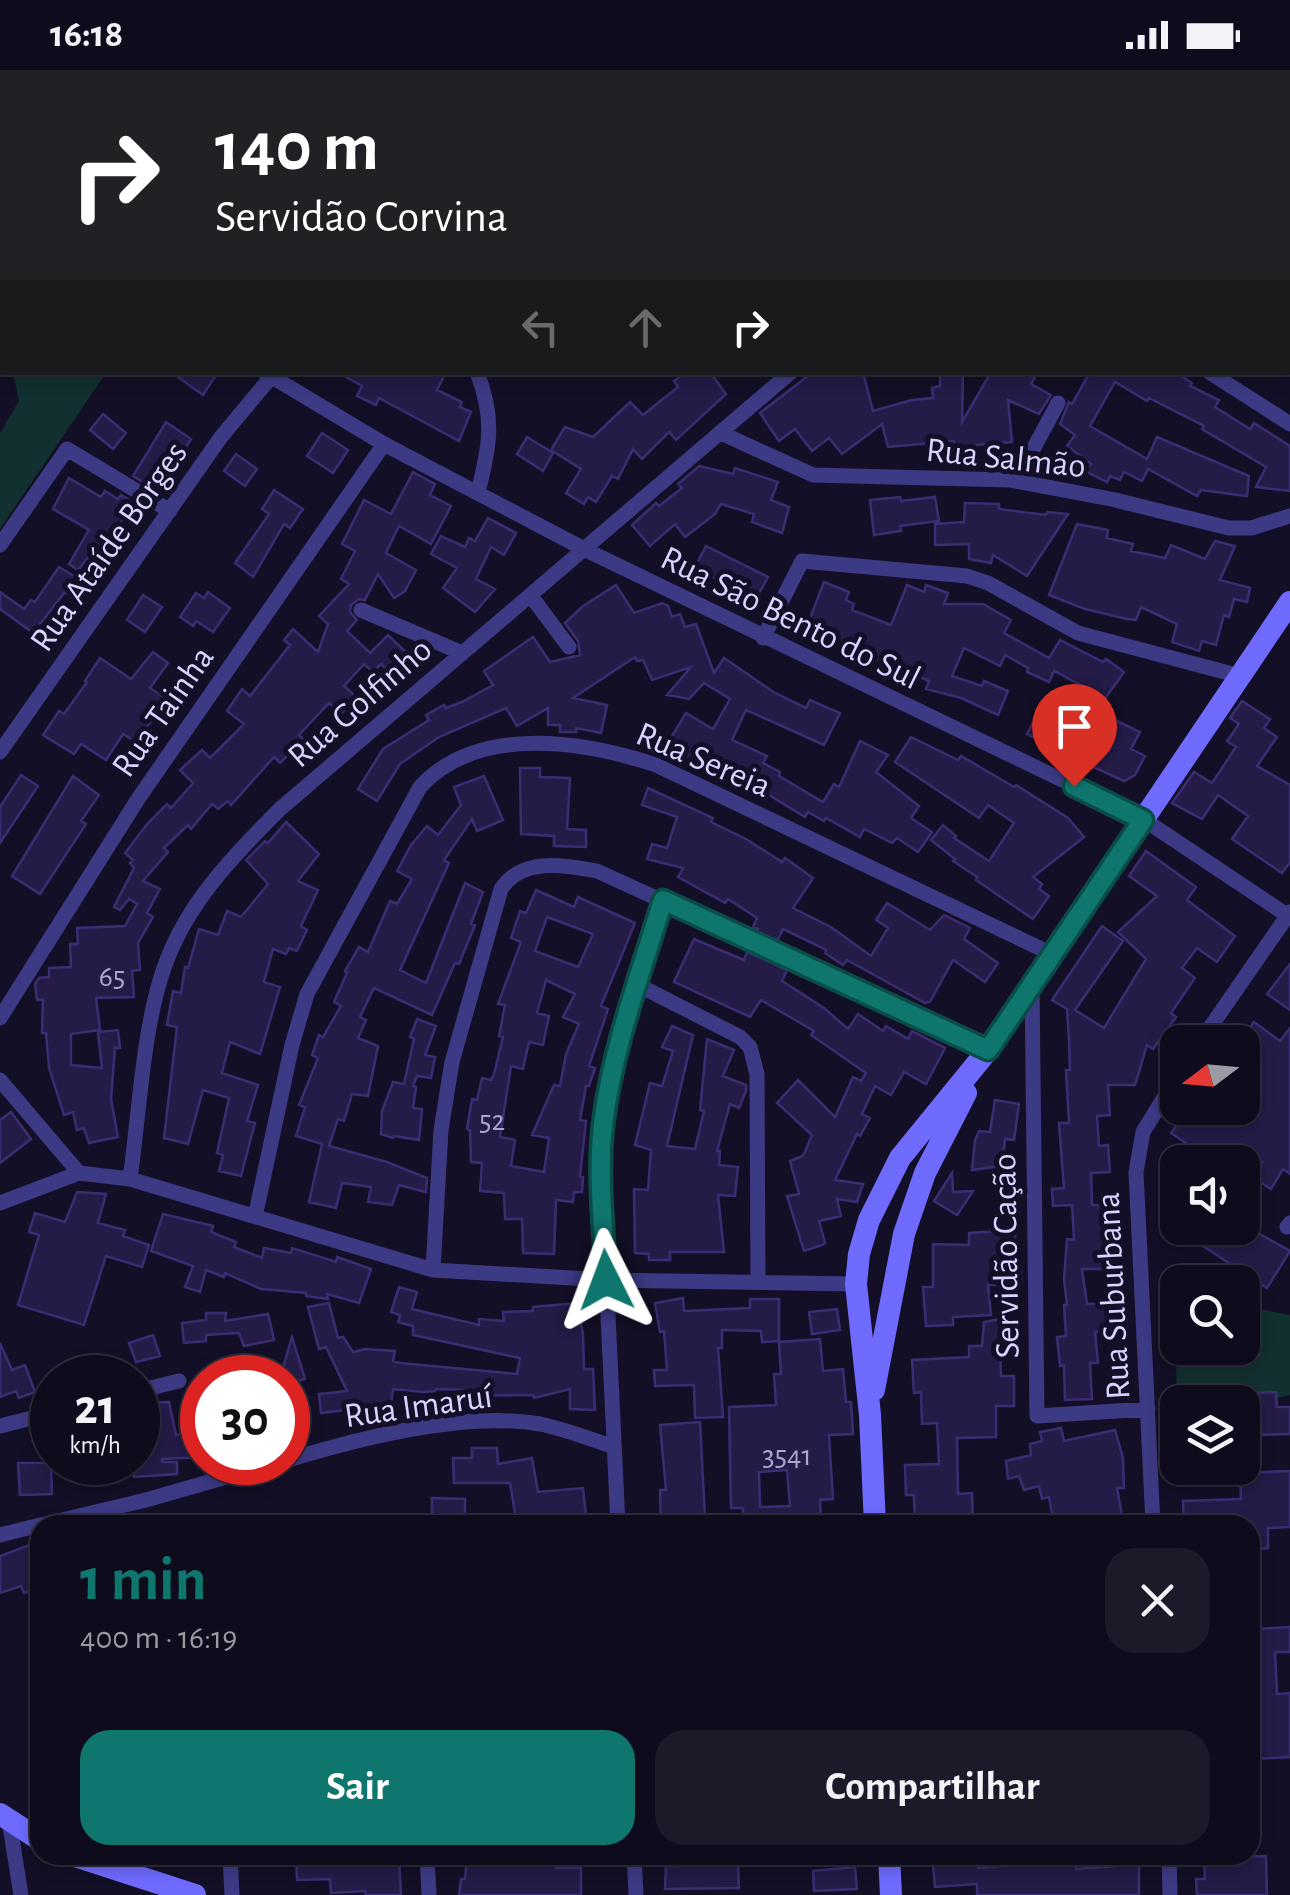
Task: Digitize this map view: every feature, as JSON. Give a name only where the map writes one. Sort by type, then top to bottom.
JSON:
[{"type":"street","name":"Rua São Bento do Sul","points":[[267,375],[384,444],[586,550],[1143,820],[1289,915]]},
{"type":"street","name":"Rua Ataíde Borges","points":[[0,752],[267,375]]},
{"type":"street","points":[[478,375],[490,418],[478,492]]},
{"type":"street","name":"Rua Golfinho","points":[[130,1180],[163,971],[186,920],[223,868],[280,809],[788,375]]},
{"type":"street","points":[[1214,375],[1290,424]]},
{"type":"street","points":[[1016,482],[1058,403]]},
{"type":"street","name":"Rua Salmão","points":[[720,433],[813,475],[1016,482],[1110,499],[1229,528],[1251,528],[1290,516]]},
{"type":"street","name":"Rua Tainha","points":[[0,1018],[145,788],[384,444]]},
{"type":"street","points":[[0,545],[67,449],[170,511]]},
{"type":"street","points":[[763,638],[802,561],[929,570],[988,583],[1078,632],[1240,676]]},
{"type":"street","points":[[531,596],[569,646]]},
{"type":"street","points":[[875,1515],[870,1415],[856,1284],[859,1254],[884,1186],[900,1158],[988,1050],[1290,602]]},
{"type":"street","points":[[362,610],[462,653]]},
{"type":"street","name":"Rua Sereia","points":[[255,1217],[292,1044],[307,994],[420,787],[433,773],[464,755],[504,746],[533,745],[607,751],[656,765],[1052,954]]},
{"type":"street","points":[[433,1270],[441,1130],[452,1062],[502,889],[509,878],[522,870],[547,865],[597,871],[988,1050]]},
{"type":"street","points":[[617,1515],[601,1168],[603,1125],[663,900]]},
{"type":"street","points":[[1212,1025],[1289,915]]},
{"type":"street","name":"Servidão Cação","points":[[1032,984],[1037,1416],[1148,1409]]},
{"type":"street","points":[[638,985],[740,1038],[750,1047],[757,1074],[758,1282]]},
{"type":"street","points":[[870,1415],[886,1314],[913,1204],[988,1050]]},
{"type":"street","points":[[0,1080],[79,1172]]},
{"type":"street","name":"Rua Suburbana","points":[[1153,1515],[1138,1154],[1142,1132],[1160,1104]]},
{"type":"street","points":[[0,1204],[79,1172],[130,1180],[433,1270],[606,1280],[856,1284]]},
{"type":"street","points":[[160,1385],[179,1380]]},
{"type":"street","points":[[0,1426],[30,1418]]},
{"type":"street","name":"Rua Imaruí","points":[[310,1454],[388,1433],[481,1423],[539,1424],[614,1447]]},
{"type":"street","points":[[82,1515],[198,1485]]},
{"type":"street","points":[[0,1534],[30,1527]]},
{"type":"street","points":[[4,1817],[30,1834]]},
{"type":"street","points":[[4,1817],[21,1895]]},
{"type":"street","points":[[103,1865],[195,1895]]},
{"type":"street","points":[[230,1865],[232,1895]]},
{"type":"street","points":[[428,1865],[429,1895]]},
{"type":"street","points":[[634,1865],[636,1895]]},
{"type":"street","points":[[890,1865],[891,1895]]},
{"type":"street","points":[[1168,1865],[1170,1895]]},
{"type":"green space","points":[[13,375],[105,375],[0,529],[0,433],[19,401]]},
{"type":"green space","points":[[1260,1309],[1290,1315],[1290,1395],[1260,1402],[1260,1385],[1176,1385],[1176,1365],[1260,1365]]},
{"type":"building","points":[[175,375],[216,375],[203,395]]},
{"type":"building","points":[[342,375],[444,375],[437,390],[462,402],[460,407],[471,412],[459,441],[379,398],[376,405],[357,396],[362,386]]},
{"type":"building","points":[[682,375],[712,375],[726,394],[676,440],[669,432],[642,459],[633,449],[618,479],[612,476],[596,502],[588,497],[584,504],[566,493],[581,469],[551,450],[565,427],[593,437],[630,402],[643,415],[678,387],[674,381]]},
{"type":"building","points":[[809,375],[864,375],[873,411],[933,398],[932,388],[940,386],[940,375],[963,375],[962,422],[989,375],[1036,375],[1031,384],[1051,395],[1039,414],[1008,400],[1012,442],[976,445],[976,451],[954,449],[954,441],[888,447],[882,424],[842,454],[829,438],[812,451],[795,429],[779,441],[760,413]]},
{"type":"building","points":[[1088,375],[1180,375],[1192,383],[1190,386],[1219,400],[1215,407],[1250,429],[1254,423],[1290,446],[1290,491],[1256,487],[1266,467],[1202,429],[1204,426],[1115,382],[1090,426],[1147,459],[1157,437],[1249,476],[1247,496],[1201,490],[1197,496],[1148,469],[1142,481],[1124,472],[1120,480],[1110,476],[1107,482],[1085,471],[1091,464],[1067,446],[1075,435],[1060,424],[1069,402],[1072,404]]},
{"type":"building","points":[[103,414],[126,433],[113,449],[90,430]]},
{"type":"building","points":[[166,422],[191,439],[158,491],[133,476]]},
{"type":"building","points":[[322,433],[348,450],[333,473],[307,456]]},
{"type":"building","points":[[527,437],[553,453],[543,471],[517,454]]},
{"type":"building","points":[[236,454],[257,469],[245,486],[224,471]]},
{"type":"building","points":[[699,466],[733,474],[735,468],[778,482],[771,500],[789,507],[782,533],[752,522],[754,514],[721,504],[715,514],[685,537],[675,524],[650,546],[632,525],[656,503],[659,506],[682,488],[678,484]]},
{"type":"building","points":[[413,472],[435,484],[430,495],[451,506],[431,544],[399,526],[386,553],[416,570],[405,591],[394,598],[378,574],[365,600],[351,605],[350,612],[357,620],[347,631],[370,653],[388,635],[406,652],[388,671],[381,664],[373,672],[364,664],[344,686],[356,697],[341,714],[329,703],[299,735],[304,740],[280,763],[274,757],[231,805],[228,801],[218,809],[212,804],[191,829],[188,825],[164,848],[168,852],[143,881],[160,889],[147,913],[153,917],[138,943],[140,970],[132,971],[134,997],[96,998],[100,1030],[71,1034],[71,1065],[102,1068],[98,1032],[118,1030],[120,1048],[115,1048],[111,1099],[118,1137],[89,1143],[84,1128],[77,1130],[73,1112],[64,1115],[49,1068],[46,1033],[42,1033],[43,1000],[37,1000],[35,984],[39,978],[49,977],[49,968],[71,967],[70,944],[78,944],[77,928],[125,926],[137,904],[129,899],[120,910],[114,907],[134,868],[130,863],[133,860],[125,853],[148,823],[167,804],[171,808],[193,783],[180,770],[202,750],[210,758],[244,724],[227,711],[242,689],[250,696],[290,645],[284,640],[293,629],[318,652],[328,624],[319,616],[349,584],[341,579],[355,551],[342,544],[364,500],[391,514]]},
{"type":"building","points":[[69,478],[101,497],[105,491],[118,499],[121,495],[141,507],[132,522],[125,517],[78,570],[69,564],[89,530],[53,509]]},
{"type":"building","points":[[274,490],[303,509],[290,528],[284,524],[253,577],[235,563],[269,514],[262,509]]},
{"type":"building","points":[[900,497],[901,501],[935,497],[939,521],[900,526],[901,531],[874,535],[870,500]]},
{"type":"building","points":[[965,503],[999,504],[999,509],[1046,515],[1068,514],[1027,576],[993,555],[991,563],[969,559],[969,544],[935,545],[935,524],[964,522]]},
{"type":"building","points":[[488,518],[516,533],[504,555],[491,547],[476,579],[495,589],[475,612],[443,588],[457,568],[431,554],[441,536],[465,547],[469,538],[475,541]]},
{"type":"building","points":[[1077,524],[1108,530],[1107,538],[1133,544],[1131,551],[1165,558],[1171,545],[1205,559],[1215,541],[1235,546],[1220,580],[1250,588],[1247,602],[1234,599],[1229,617],[1224,615],[1216,645],[1202,641],[1199,651],[1172,642],[1177,624],[1141,607],[1136,620],[1127,619],[1049,595]]},
{"type":"building","points":[[706,546],[768,577],[755,601],[695,567]]},
{"type":"building","points":[[59,567],[79,579],[33,633],[0,609],[0,592],[24,609],[31,600],[35,602]]},
{"type":"building","points":[[824,582],[849,592],[846,600],[854,604],[852,610],[891,625],[907,585],[924,592],[926,585],[948,593],[944,604],[983,604],[1011,620],[1004,633],[1049,658],[1060,640],[1103,662],[1106,659],[1124,672],[1096,711],[1140,732],[1131,749],[1145,756],[1135,775],[1124,781],[1084,763],[1092,747],[1049,724],[1040,741],[1027,734],[1044,701],[1068,714],[1086,688],[1054,671],[1049,682],[1005,655],[1000,666],[964,648],[952,676],[982,686],[984,681],[1008,691],[998,715],[961,698],[926,689],[929,681],[920,677],[922,671],[889,659],[887,664],[807,626]]},
{"type":"building","points":[[616,585],[634,613],[662,603],[668,606],[672,617],[680,614],[685,627],[696,624],[714,673],[724,658],[775,693],[806,708],[810,700],[840,713],[824,745],[746,710],[732,740],[767,756],[763,763],[780,772],[779,776],[823,802],[834,784],[839,787],[860,741],[888,755],[876,772],[919,806],[911,818],[932,832],[918,852],[897,838],[892,843],[864,829],[860,837],[826,818],[824,821],[808,812],[805,817],[760,787],[719,767],[718,770],[703,762],[701,767],[687,764],[664,749],[686,713],[713,729],[730,699],[704,683],[689,699],[667,695],[691,667],[652,680],[643,660],[637,661],[635,657],[573,698],[607,705],[601,733],[576,728],[576,732],[560,732],[560,725],[548,725],[548,708],[517,726],[506,708],[439,737],[400,764],[377,801],[358,789],[383,749],[429,720],[426,715],[493,685],[484,671],[533,637],[550,662],[580,655],[578,641],[565,623]]},
{"type":"building","points":[[208,592],[230,608],[213,632],[180,617],[196,593],[204,598]]},
{"type":"building","points":[[143,595],[162,607],[145,632],[127,620]]},
{"type":"building","points":[[153,652],[168,663],[150,688],[167,699],[136,742],[123,734],[106,760],[81,744],[74,754],[43,735],[59,711],[64,714],[100,658],[131,679]]},
{"type":"building","points":[[1242,701],[1270,719],[1264,728],[1277,737],[1257,766],[1290,785],[1290,862],[1282,873],[1232,839],[1248,816],[1218,795],[1202,819],[1172,803],[1194,772],[1212,783],[1236,747],[1227,741],[1239,724],[1230,718]]},
{"type":"building","points":[[911,737],[958,760],[961,756],[1016,785],[1068,818],[1084,837],[1033,877],[1042,884],[1039,889],[1049,896],[1033,919],[976,880],[931,840],[943,825],[954,838],[989,861],[1014,823],[988,805],[979,818],[895,762]]},
{"type":"building","points":[[520,768],[540,768],[540,777],[570,778],[567,829],[586,830],[586,847],[554,846],[554,836],[521,834]]},
{"type":"building","points":[[21,775],[38,786],[0,843],[0,807]]},
{"type":"building","points":[[73,776],[99,795],[81,821],[86,824],[40,894],[12,876]]},
{"type":"building","points":[[484,776],[503,820],[477,831],[472,819],[444,860],[449,863],[400,970],[426,983],[465,883],[483,892],[459,964],[455,963],[432,1015],[374,988],[360,1017],[366,1020],[358,1038],[378,1046],[368,1096],[352,1094],[344,1121],[338,1119],[329,1146],[427,1178],[426,1192],[399,1185],[392,1205],[368,1202],[371,1187],[342,1183],[336,1208],[309,1202],[322,1144],[296,1136],[305,1107],[299,1105],[318,1058],[312,1055],[319,1035],[323,1037],[341,1006],[334,1002],[345,971],[359,947],[368,952],[390,901],[397,904],[412,879],[397,871],[411,845],[427,826],[438,835],[461,805],[454,787]]},
{"type":"building","points":[[648,788],[713,818],[711,822],[782,862],[785,858],[813,878],[793,908],[831,927],[871,956],[888,928],[876,920],[887,903],[930,930],[944,915],[970,928],[964,939],[998,963],[985,982],[953,960],[930,1002],[925,1003],[847,960],[843,965],[826,950],[783,929],[777,941],[757,932],[753,927],[757,918],[728,899],[725,903],[678,877],[683,868],[647,859],[652,844],[667,848],[677,817],[642,805]]},
{"type":"building","points":[[286,822],[319,854],[298,881],[318,890],[301,926],[307,930],[297,951],[289,948],[286,954],[273,949],[264,982],[280,987],[260,1054],[230,1042],[222,1073],[258,1085],[247,1121],[255,1123],[241,1176],[219,1171],[223,1155],[217,1153],[229,1098],[203,1090],[188,1144],[164,1138],[177,1027],[167,1025],[173,991],[181,993],[185,967],[188,968],[199,929],[218,935],[227,911],[241,917],[268,884],[246,860]]},
{"type":"building","points":[[1146,851],[1196,887],[1187,900],[1235,936],[1217,962],[1197,948],[1182,968],[1195,978],[1171,1013],[1176,1017],[1170,1025],[1160,1025],[1160,1039],[1153,1049],[1147,1045],[1135,1085],[1108,1085],[1110,1115],[1097,1116],[1099,1146],[1108,1145],[1110,1172],[1091,1173],[1092,1205],[1115,1205],[1115,1269],[1082,1269],[1087,1304],[1126,1304],[1127,1318],[1105,1320],[1106,1332],[1095,1332],[1098,1363],[1090,1363],[1092,1399],[1065,1400],[1064,1365],[1060,1366],[1057,1337],[1066,1336],[1064,1279],[1067,1239],[1074,1240],[1072,1205],[1053,1206],[1052,1189],[1064,1188],[1059,1123],[1069,1123],[1066,1070],[1070,1070],[1067,1009],[1052,1000],[1102,926],[1123,941],[1075,1010],[1104,1028],[1146,959],[1118,932],[1157,896],[1129,876]]},
{"type":"building","points":[[536,890],[574,907],[578,897],[635,923],[601,1006],[608,1009],[589,1066],[595,1068],[586,1086],[580,1120],[586,1121],[582,1192],[574,1192],[573,1202],[556,1200],[554,1254],[523,1253],[522,1219],[505,1219],[504,1193],[480,1191],[482,1163],[471,1162],[467,1129],[472,1099],[477,1100],[482,1078],[491,1080],[494,1074],[503,1037],[499,1036],[505,1005],[498,1004],[521,942],[511,938],[520,911],[526,913]],"holes":[[[547,917],[593,934],[578,967],[535,951]],[[546,980],[575,994],[563,1017],[579,1024],[566,1054],[560,1086],[554,1085],[532,1135],[549,1138],[544,1172],[511,1166],[515,1140],[500,1137],[511,1066],[523,1069],[529,1042],[543,1045],[549,1016],[537,1013]]]},
{"type":"building","points":[[694,939],[744,960],[747,952],[787,970],[782,981],[848,1029],[858,1014],[883,1031],[886,1026],[908,1039],[912,1031],[945,1048],[926,1084],[904,1072],[891,1095],[875,1086],[862,1114],[870,1118],[860,1136],[857,1134],[835,1180],[863,1184],[857,1202],[837,1199],[841,1216],[819,1221],[825,1243],[822,1245],[804,1251],[787,1196],[799,1194],[790,1161],[803,1156],[812,1135],[777,1103],[798,1080],[835,1117],[853,1077],[861,1081],[866,1073],[811,1035],[814,1031],[761,1000],[750,1017],[674,982]]},
{"type":"building","points":[[1290,964],[1290,1010],[1267,994]]},
{"type":"building","points":[[417,1019],[436,1026],[425,1055],[435,1057],[431,1078],[417,1076],[413,1086],[413,1108],[422,1109],[419,1140],[393,1138],[381,1134],[382,1111],[393,1082],[404,1084],[414,1039],[410,1037]]},
{"type":"building","points":[[672,1026],[693,1035],[667,1146],[695,1149],[704,1111],[700,1110],[707,1039],[734,1050],[723,1076],[746,1085],[746,1091],[739,1108],[730,1104],[717,1151],[719,1165],[738,1167],[735,1196],[718,1195],[724,1252],[670,1252],[670,1260],[649,1260],[649,1254],[635,1253],[634,1189],[648,1190],[651,1150],[635,1145],[650,1083],[662,1086],[673,1051],[662,1047]]},
{"type":"building","points":[[1260,1026],[1280,1041],[1290,1028],[1290,1174],[1283,1169],[1271,1189],[1260,1182],[1260,1145],[1185,1145],[1171,1133],[1177,1125],[1260,1125]]},
{"type":"building","points":[[995,1100],[1019,1104],[1014,1140],[1005,1139],[1002,1166],[972,1170],[975,1140],[979,1131],[990,1132]]},
{"type":"building","points":[[11,1112],[31,1139],[0,1163],[0,1120]]},
{"type":"building","points":[[952,1173],[953,1192],[973,1191],[957,1215],[934,1201]]},
{"type":"building","points":[[77,1192],[106,1194],[98,1223],[125,1230],[123,1236],[149,1245],[142,1267],[106,1256],[84,1325],[18,1305],[39,1235],[29,1232],[35,1213],[65,1222]]},
{"type":"building","points":[[163,1214],[213,1226],[211,1232],[262,1258],[264,1248],[291,1253],[292,1248],[371,1269],[359,1303],[327,1294],[328,1299],[261,1289],[225,1273],[224,1277],[206,1270],[200,1292],[185,1287],[193,1266],[151,1251]]},
{"type":"building","points":[[1015,1230],[1015,1266],[1021,1266],[1021,1285],[988,1285],[991,1315],[953,1317],[953,1325],[926,1326],[923,1287],[933,1287],[933,1244],[969,1245],[969,1233]]},
{"type":"building","points":[[1260,1234],[1290,1251],[1267,1288],[1260,1283],[1260,1265],[1232,1265],[1201,1245],[1260,1245]]},
{"type":"building","points":[[399,1287],[417,1292],[412,1309],[479,1325],[479,1319],[504,1321],[503,1312],[577,1303],[584,1369],[593,1369],[595,1410],[570,1409],[570,1389],[534,1398],[466,1396],[466,1390],[393,1389],[389,1418],[354,1413],[355,1409],[321,1413],[319,1394],[347,1391],[326,1347],[319,1349],[308,1307],[329,1303],[338,1338],[343,1337],[353,1352],[395,1351],[393,1361],[400,1363],[517,1374],[520,1358],[413,1335],[413,1326],[398,1322],[400,1315],[391,1312]]},
{"type":"building","points":[[683,1298],[684,1311],[750,1308],[750,1299],[779,1299],[779,1341],[762,1342],[761,1331],[722,1330],[722,1348],[718,1348],[723,1417],[695,1418],[694,1385],[655,1386],[654,1370],[667,1370],[664,1331],[660,1332],[655,1303]]},
{"type":"building","points":[[837,1309],[840,1330],[812,1334],[809,1312]]},
{"type":"building","points":[[206,1313],[226,1313],[225,1321],[268,1314],[274,1340],[244,1346],[239,1333],[206,1335],[206,1341],[184,1343],[182,1323],[206,1320]]},
{"type":"building","points":[[1001,1319],[1002,1324],[1010,1323],[1011,1339],[1000,1340],[1001,1376],[1014,1376],[1014,1406],[996,1406],[996,1437],[957,1438],[958,1494],[972,1493],[973,1515],[915,1515],[914,1495],[906,1495],[905,1465],[939,1464],[937,1423],[922,1424],[921,1392],[914,1393],[912,1360],[969,1357],[969,1346],[982,1346],[984,1322]]},
{"type":"building","points":[[153,1335],[160,1355],[133,1355],[129,1343]]},
{"type":"building","points":[[292,1337],[298,1355],[287,1355]]},
{"type":"building","points":[[820,1339],[823,1371],[843,1369],[853,1434],[829,1435],[833,1499],[820,1500],[821,1515],[743,1515],[743,1508],[731,1508],[729,1407],[776,1405],[774,1374],[781,1374],[779,1342]],"holes":[[[787,1470],[790,1506],[760,1507],[759,1472]]]},
{"type":"building","points":[[0,1343],[12,1370],[25,1365],[30,1394],[19,1398],[16,1391],[0,1397]]},
{"type":"building","points":[[1276,1392],[1277,1407],[1290,1407],[1290,1434],[1260,1435],[1260,1393]]},
{"type":"building","points":[[160,1402],[169,1402],[176,1435],[180,1434],[180,1458],[162,1459],[177,1462],[177,1474],[160,1475]]},
{"type":"building","points":[[700,1422],[705,1515],[661,1515],[660,1490],[666,1490],[660,1425]]},
{"type":"building","points":[[1061,1428],[1064,1441],[1115,1430],[1123,1458],[1124,1488],[1117,1488],[1122,1515],[1052,1515],[1049,1497],[1042,1499],[1039,1486],[1024,1490],[1019,1476],[1008,1479],[1006,1461],[1031,1455],[1030,1444],[1042,1441],[1040,1432]]},
{"type":"building","points":[[472,1448],[497,1448],[498,1464],[532,1458],[538,1492],[583,1488],[586,1515],[515,1515],[510,1483],[454,1483],[453,1458],[472,1458]]},
{"type":"building","points":[[18,1463],[30,1463],[30,1485],[52,1485],[52,1494],[20,1495]]},
{"type":"building","points":[[1290,1471],[1290,1527],[1268,1528],[1268,1548],[1260,1549],[1260,1515],[1184,1515],[1183,1501],[1241,1499],[1240,1485],[1260,1485],[1260,1472]]},
{"type":"building","points":[[432,1498],[465,1499],[465,1515],[432,1515]]},
{"type":"building","points":[[30,1545],[30,1591],[24,1593],[21,1586],[0,1593],[0,1556]]},
{"type":"building","points":[[1290,1627],[1290,1652],[1275,1652],[1277,1694],[1290,1693],[1290,1757],[1260,1758],[1260,1629]]},
{"type":"building","points":[[1260,1856],[1266,1856],[1267,1895],[1197,1895],[1196,1879],[1205,1879],[1204,1865],[1260,1865]]},
{"type":"building","points":[[296,1865],[399,1865],[401,1895],[331,1893],[330,1879],[297,1880]]},
{"type":"building","points":[[466,1865],[581,1868],[581,1895],[459,1895],[461,1879],[465,1879]]},
{"type":"building","points":[[738,1865],[739,1888],[665,1889],[666,1866]]},
{"type":"building","points":[[933,1865],[1139,1865],[1139,1895],[977,1895],[977,1884],[935,1887]]},
{"type":"building","points":[[855,1867],[857,1889],[814,1891],[813,1871]]},
{"type":"route","points":[[606,1280],[603,1125],[621,1044],[663,900],[988,1050],[1143,820],[1074,786]]}]
